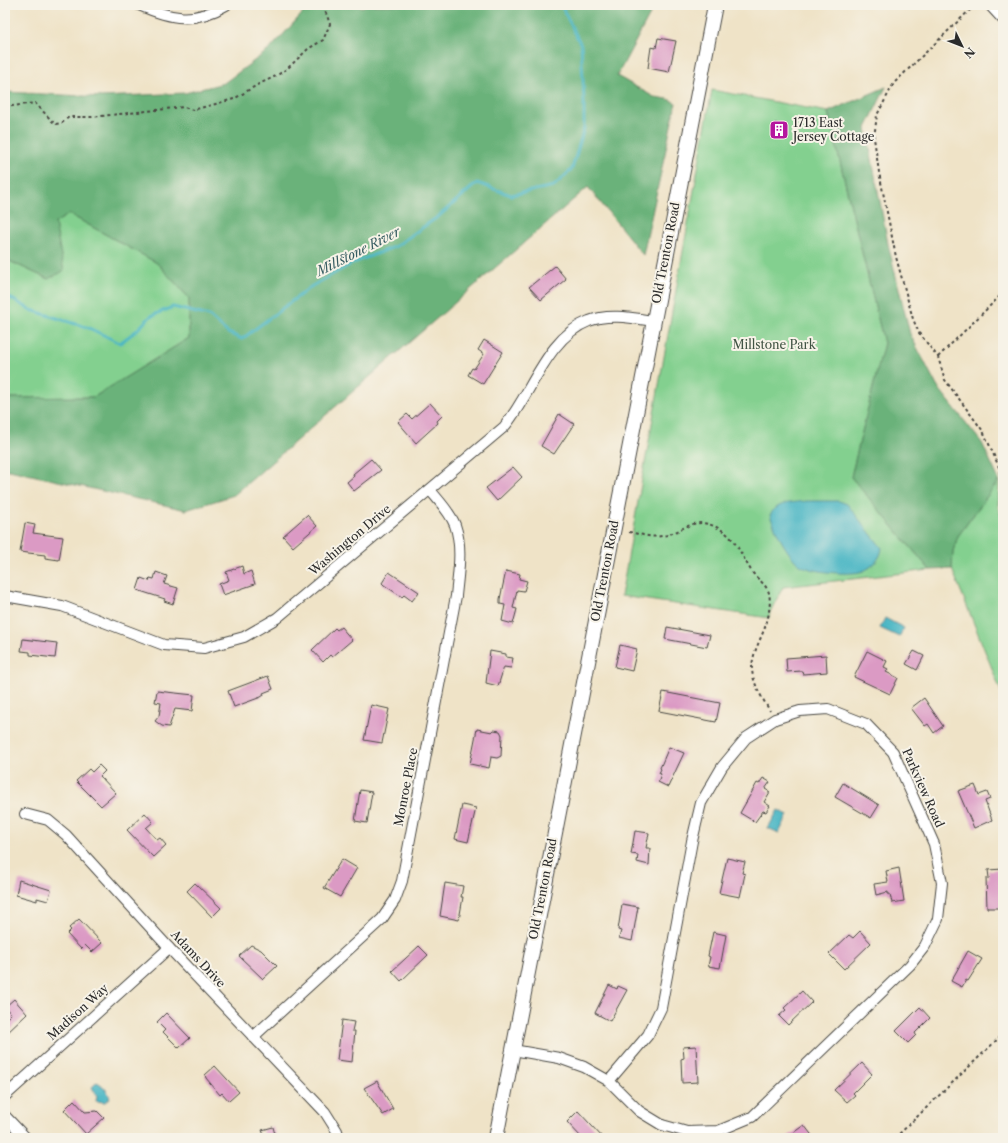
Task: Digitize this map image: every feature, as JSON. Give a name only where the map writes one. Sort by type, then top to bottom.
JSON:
[{"type":"main road","name":"Old Trenton Road","points":[[496,1138],[715,5]]},
{"type":"street","points":[[139,5],[158,13],[176,18],[196,17],[213,12],[226,5]]},
{"type":"street","points":[[991,5],[1003,18]]},
{"type":"street","name":"Washington Drive","points":[[5,596],[62,606],[164,645],[204,648],[244,637],[277,618],[504,427],[513,416],[555,347],[569,332],[589,321],[608,317],[653,321]]},
{"type":"street","name":"Monroe Place","points":[[253,1037],[382,919],[395,900],[400,887],[456,596],[460,556],[455,525],[443,505],[430,490]]},
{"type":"street","name":"Parkview Road","points":[[513,1050],[565,1060],[584,1067],[609,1081],[639,1111],[668,1127],[687,1132],[718,1131],[752,1117],[910,964],[925,946],[938,919],[942,884],[934,844],[893,752],[866,724],[828,709],[800,711],[775,719],[746,738],[722,767],[701,804],[692,841],[661,1008],[648,1035],[609,1081]]},
{"type":"street","name":"Adams Drive","points":[[26,814],[48,820],[66,835],[169,948],[325,1112],[337,1131],[339,1138]]},
{"type":"street","name":"Madison Way","points":[[5,1096],[169,948]]},
{"type":"street","points":[[5,1116],[26,1138]]},
{"type":"path","points":[[5,107],[35,103],[56,124],[62,123],[69,117],[92,118],[184,107],[192,110],[234,98],[288,68],[308,49],[323,40],[330,24],[323,5]]},
{"type":"path","points":[[974,5],[894,83],[877,115],[874,138],[878,172],[889,226],[906,297],[913,319],[919,333],[938,357],[945,380],[982,431],[989,444],[999,467],[1003,503]]},
{"type":"path","points":[[938,357],[1003,293]]},
{"type":"path","points":[[629,532],[648,536],[663,536],[693,524],[707,523],[721,528],[730,535],[753,573],[762,581],[769,593],[768,618],[764,632],[756,648],[752,670],[757,689],[775,719]]},
{"type":"path","points":[[895,1138],[1003,1034]]},
{"type":"green space","points":[[310,5],[352,5],[363,7],[365,5],[655,5],[617,76],[654,97],[668,99],[676,103],[643,255],[588,187],[234,495],[186,510],[5,469],[5,398],[94,397],[189,338],[189,298],[157,263],[69,214],[55,223],[64,271],[48,279],[5,259],[5,92],[102,97],[185,93],[224,83],[270,49]]},
{"type":"green space","points":[[886,87],[866,128],[888,244],[910,334],[937,386],[982,443],[999,480],[958,536],[953,551],[952,569],[930,570],[851,477],[884,343],[828,112]]},
{"type":"green space","name":"Millstone Park","points":[[712,90],[828,112],[884,343],[851,477],[930,570],[783,587],[770,612],[769,618],[621,596]]},
{"type":"green space","points":[[69,214],[157,263],[189,298],[189,338],[94,397],[5,398],[5,259],[48,279],[55,223]]},
{"type":"green space","points":[[999,480],[998,507],[1003,521],[1003,696],[952,569],[953,551],[958,536]]},
{"type":"water","points":[[807,501],[839,501],[847,504],[882,548],[876,562],[863,571],[841,573],[813,570],[800,565],[795,561],[778,535],[770,515],[773,510],[782,505]]},
{"type":"water","points":[[885,618],[904,628],[899,637],[880,628]]},
{"type":"water","points":[[778,810],[788,815],[779,833],[768,828]]},
{"type":"water","points":[[97,1082],[105,1088],[109,1095],[110,1098],[105,1102],[96,1101],[97,1096],[92,1087]]},
{"type":"building","points":[[658,38],[676,41],[669,72],[648,68],[651,47],[656,48]]},
{"type":"building","name":"1713 East Jersey Cottage","points":[[775,123],[784,125],[782,137],[773,136]]},
{"type":"building","points":[[555,266],[566,279],[541,300],[529,287]]},
{"type":"building","points":[[484,340],[503,352],[483,384],[468,375],[484,354],[478,350]]},
{"type":"building","points":[[430,403],[442,416],[437,421],[438,423],[416,443],[398,422],[407,414],[412,419]]},
{"type":"building","points":[[559,414],[574,424],[554,454],[541,446]]},
{"type":"building","points":[[371,459],[381,470],[354,491],[347,482],[354,476],[353,474]]},
{"type":"building","points":[[513,467],[522,477],[497,501],[486,488]]},
{"type":"building","points":[[307,515],[317,526],[293,547],[283,536]]},
{"type":"building","points":[[25,523],[35,525],[33,533],[63,537],[59,560],[45,558],[45,555],[20,552]]},
{"type":"building","points":[[242,566],[244,574],[251,571],[255,584],[223,595],[219,584],[229,580],[226,572]]},
{"type":"building","points":[[506,571],[520,574],[519,579],[527,581],[524,591],[517,590],[513,608],[517,609],[513,624],[502,621],[505,605],[500,604],[500,599]]},
{"type":"building","points":[[156,572],[167,576],[164,584],[178,588],[173,604],[164,601],[165,599],[137,590],[141,578],[149,581],[150,578],[154,579]]},
{"type":"building","points":[[389,572],[419,592],[412,601],[404,595],[402,597],[382,583]]},
{"type":"building","points":[[341,627],[352,640],[332,657],[330,655],[323,662],[312,650],[335,628],[337,630]]},
{"type":"building","points":[[667,627],[710,635],[707,647],[665,639]]},
{"type":"building","points":[[23,639],[57,643],[55,658],[30,655],[30,652],[21,651]]},
{"type":"building","points":[[620,645],[637,649],[632,671],[615,667]]},
{"type":"building","points":[[490,651],[506,654],[506,657],[513,658],[511,668],[504,667],[498,686],[486,683]]},
{"type":"building","points":[[867,651],[887,661],[884,667],[888,669],[886,672],[898,678],[890,694],[854,677]]},
{"type":"building","points":[[914,651],[924,656],[917,670],[906,664]]},
{"type":"building","points":[[826,655],[827,672],[803,674],[802,671],[787,672],[786,658]]},
{"type":"building","points":[[268,676],[273,689],[263,693],[264,695],[261,697],[234,707],[228,691]]},
{"type":"building","points":[[157,691],[194,695],[192,711],[175,709],[169,727],[162,726],[155,721],[159,716],[161,703],[155,702]]},
{"type":"building","points":[[663,692],[720,703],[716,722],[659,711]]},
{"type":"building","points":[[924,698],[943,726],[934,733],[928,724],[925,726],[911,708]]},
{"type":"building","points":[[371,705],[389,709],[382,743],[364,740]]},
{"type":"building","points":[[477,729],[492,732],[494,730],[500,731],[502,735],[501,756],[497,758],[491,757],[489,768],[470,764]]},
{"type":"building","points":[[669,747],[684,753],[668,787],[658,782],[661,774],[659,773],[660,768]]},
{"type":"building","points":[[99,765],[105,771],[100,776],[116,793],[101,806],[76,781],[89,769],[92,772]]},
{"type":"building","points":[[763,778],[770,782],[765,789],[770,792],[764,802],[770,806],[766,812],[763,811],[755,822],[740,813],[757,783],[759,784]]},
{"type":"building","points":[[843,783],[879,805],[871,818],[835,797]]},
{"type":"building","points":[[975,785],[979,795],[987,792],[990,799],[985,801],[992,820],[974,828],[958,791]]},
{"type":"building","points":[[360,790],[372,792],[367,823],[355,821]]},
{"type":"building","points":[[462,805],[476,808],[468,842],[455,839]]},
{"type":"building","points":[[145,813],[153,822],[146,828],[157,840],[160,838],[166,845],[153,857],[127,830]]},
{"type":"building","points":[[635,831],[649,833],[646,848],[650,848],[649,865],[637,862],[638,855],[631,854]]},
{"type":"building","points":[[727,858],[745,862],[742,873],[745,874],[740,897],[719,893]]},
{"type":"building","points":[[342,859],[357,868],[340,897],[324,888]]},
{"type":"building","points":[[899,868],[904,901],[892,903],[888,892],[876,895],[874,884],[888,882],[886,871]]},
{"type":"building","points":[[1003,869],[1003,908],[987,908],[986,878],[989,878],[988,870]]},
{"type":"building","points":[[19,880],[51,890],[48,901],[37,898],[37,901],[16,895]]},
{"type":"building","points":[[195,883],[221,908],[212,917],[187,891]]},
{"type":"building","points":[[445,883],[463,886],[461,897],[463,897],[459,920],[440,916]]},
{"type":"building","points":[[622,904],[638,907],[632,941],[619,938],[621,931],[618,930]]},
{"type":"building","points":[[79,919],[102,943],[92,952],[85,945],[81,949],[67,934],[71,930],[69,928]]},
{"type":"building","points":[[860,931],[871,943],[844,969],[829,954],[849,935],[853,938]]},
{"type":"building","points":[[713,932],[726,935],[720,968],[708,966],[710,957],[708,956]]},
{"type":"building","points":[[251,945],[261,950],[277,966],[263,979],[239,956]]},
{"type":"building","points":[[419,946],[428,955],[401,981],[392,971]]},
{"type":"building","points":[[968,951],[982,959],[968,981],[966,980],[962,987],[951,981]]},
{"type":"building","points":[[609,985],[617,989],[618,986],[627,990],[610,1021],[595,1013]]},
{"type":"building","points":[[802,991],[812,1002],[788,1025],[779,1016],[786,1010],[784,1008]]},
{"type":"building","points":[[14,999],[27,1014],[5,1035],[5,1020],[11,1014],[5,1007]]},
{"type":"building","points":[[920,1007],[930,1018],[915,1033],[916,1035],[908,1043],[896,1031]]},
{"type":"building","points":[[166,1013],[190,1038],[179,1048],[163,1032],[165,1030],[157,1022]]},
{"type":"building","points":[[342,1020],[354,1022],[352,1031],[355,1031],[352,1062],[337,1060]]},
{"type":"building","points":[[696,1046],[698,1082],[682,1083],[681,1059],[684,1058],[683,1047]]},
{"type":"building","points":[[862,1063],[872,1074],[853,1093],[855,1095],[847,1102],[834,1090]]},
{"type":"building","points":[[215,1066],[239,1092],[229,1101],[222,1093],[220,1095],[206,1078],[205,1075]]},
{"type":"building","points":[[377,1081],[393,1109],[383,1115],[364,1088]]},
{"type":"building","points":[[74,1100],[85,1112],[97,1111],[104,1118],[86,1134],[64,1110]]},
{"type":"building","points":[[578,1111],[603,1138],[582,1138],[567,1122]]},
{"type":"building","points":[[804,1125],[814,1138],[786,1138]]},
{"type":"building","points":[[273,1127],[276,1138],[265,1138],[262,1130]]},
{"type":"waterway","name":"Millstone River","points":[[5,295],[31,310],[89,328],[120,343],[136,331],[151,316],[173,307],[209,316],[228,333],[242,339],[312,286],[353,263],[396,246],[439,216],[477,183],[511,195],[554,186],[572,169],[584,128],[581,45],[561,5]]},
{"type":"place","name":"1713 East Jersey Cottage","points":[[779,130]]}]
